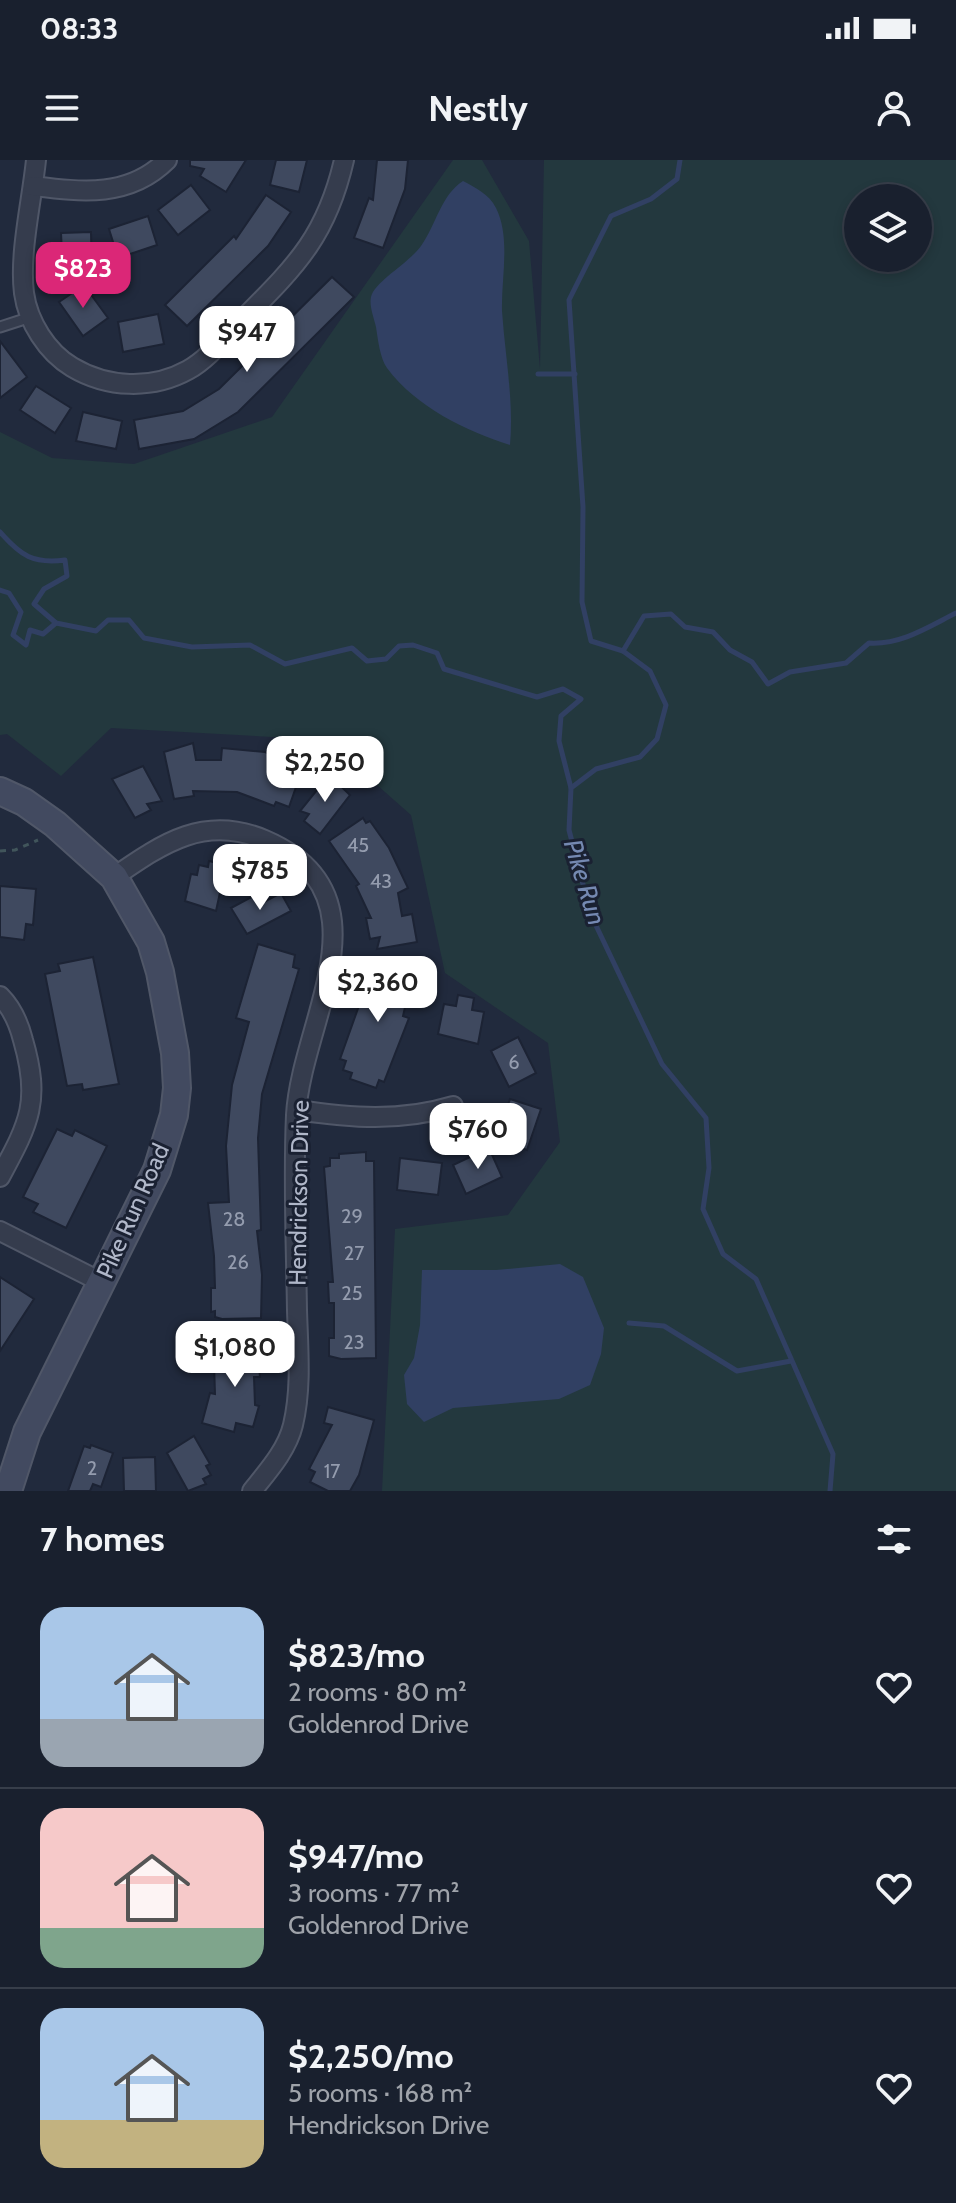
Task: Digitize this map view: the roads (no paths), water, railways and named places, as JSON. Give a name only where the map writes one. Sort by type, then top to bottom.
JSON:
[{"type":"street","points":[[36,160],[24,270],[24,294],[31,317],[60,360],[83,374],[109,383],[138,385],[189,369],[292,270],[329,215],[344,160]]},
{"type":"street","points":[[33,186],[101,192],[134,183],[156,171],[167,160]]},
{"type":"street","name":"Pike Run Road","points":[[0,791],[24,802],[55,824],[114,877],[151,942],[160,972],[175,1053],[177,1088],[174,1115],[157,1170],[27,1432],[8,1491]]},
{"type":"street","name":"Hendrickson Drive","points":[[114,877],[182,834],[225,831],[259,837],[299,860],[320,885],[332,917],[330,976],[303,1070],[297,1110],[294,1168],[299,1390],[293,1427],[278,1458],[252,1491]]},
{"type":"street","points":[[0,996],[19,1025],[33,1074],[34,1089],[28,1121],[1,1171]]},
{"type":"street","points":[[297,1110],[355,1118],[398,1118],[453,1106]]},
{"type":"street","points":[[0,1231],[101,1282]]},
{"type":"lane","points":[[0,327],[31,317]]},
{"type":"water","points":[[463,181],[490,199],[501,220],[504,258],[502,311],[510,395],[510,445],[476,433],[412,395],[387,368],[371,308],[374,291],[421,246],[449,194]]},
{"type":"water","points":[[560,1264],[583,1277],[604,1328],[601,1354],[590,1385],[559,1399],[453,1408],[424,1422],[407,1404],[404,1375],[414,1358],[420,1325],[422,1270],[496,1270]]},
{"type":"waterway","name":"Pike Run","points":[[680,160],[677,179],[651,199],[611,216],[569,300],[583,507],[582,602],[591,641],[623,651],[650,671],[666,705],[657,739],[640,757],[596,769],[571,788],[569,830],[591,915],[662,1064],[706,1118],[709,1168],[703,1209],[723,1254],[756,1279],[833,1454],[830,1491]]},
{"type":"waterway","points":[[538,374],[575,374]]},
{"type":"waterway","points":[[0,532],[28,556],[44,561],[65,560],[67,576],[44,589],[34,604],[56,623],[96,631],[108,620],[129,620],[144,638],[192,647],[250,645],[285,664],[352,648],[367,661],[386,659],[399,646],[413,645],[437,653],[444,669],[537,697],[563,689],[581,699],[561,716],[559,741],[571,788]]},
{"type":"waterway","points":[[0,590],[9,593],[21,612],[13,635],[26,645],[30,630],[43,634],[56,623]]},
{"type":"waterway","points":[[623,651],[644,616],[671,614],[685,627],[713,632],[730,650],[752,662],[768,684],[790,672],[846,663],[869,643],[903,638],[956,613]]},
{"type":"waterway","points":[[629,1323],[664,1326],[737,1371],[791,1361]]}]
